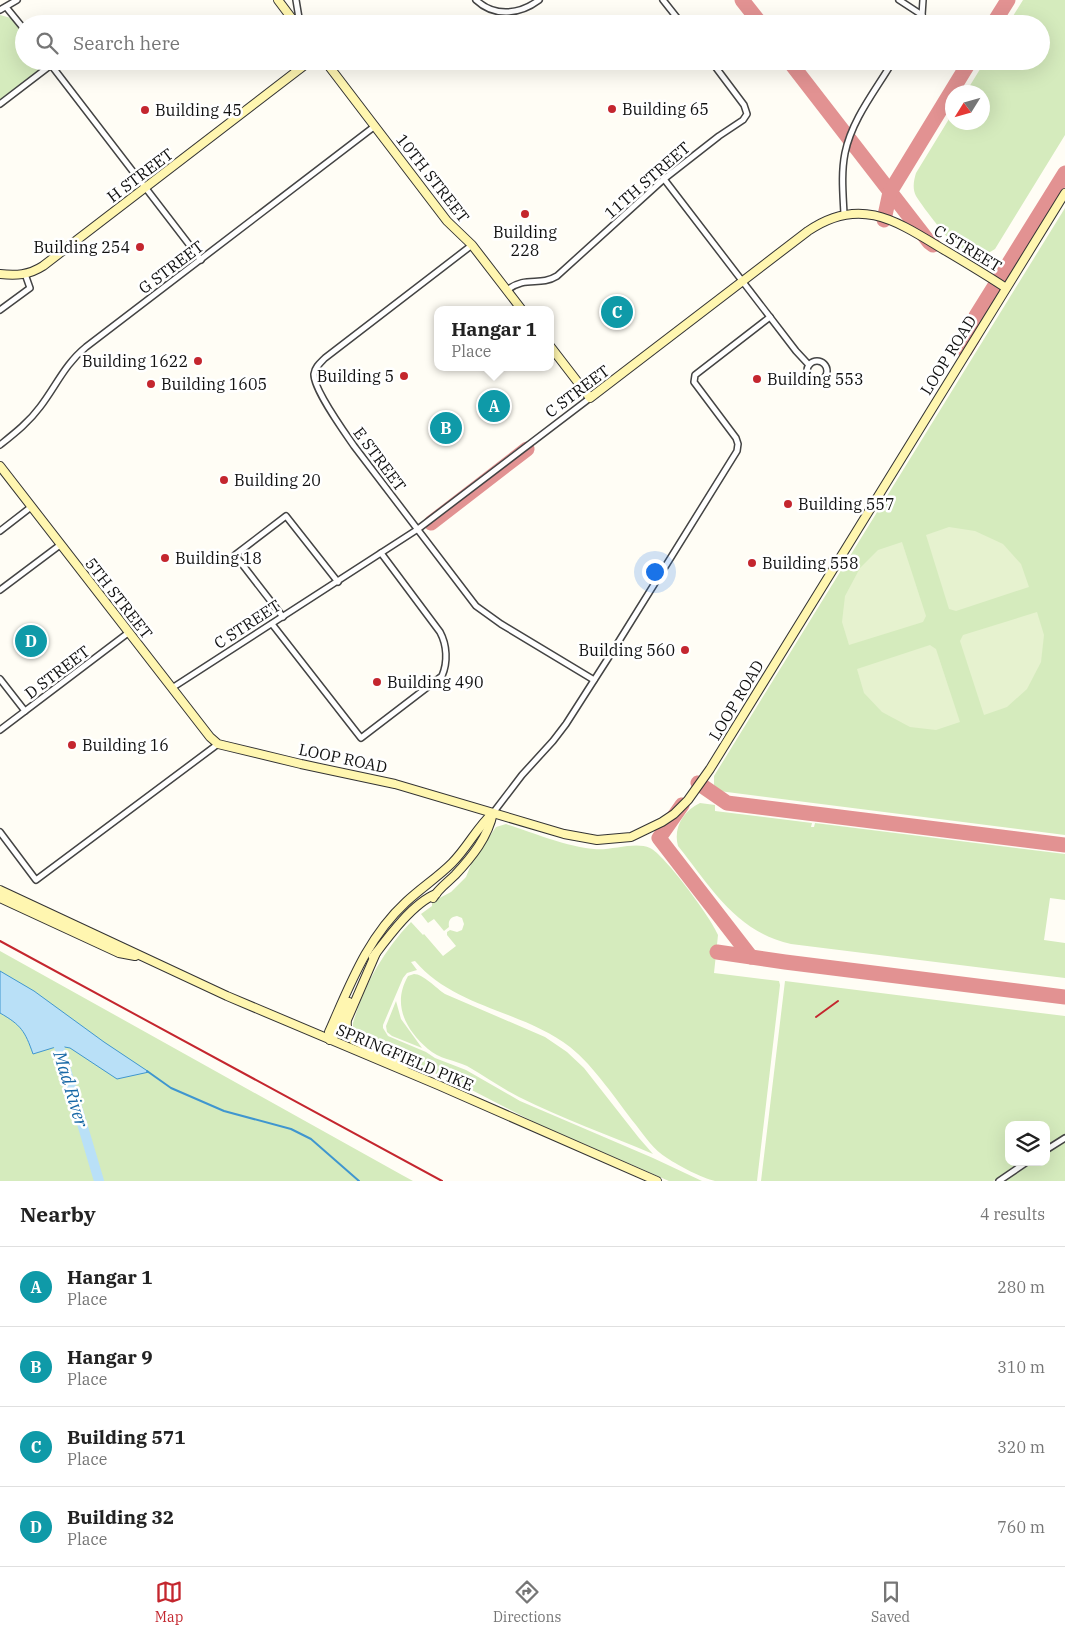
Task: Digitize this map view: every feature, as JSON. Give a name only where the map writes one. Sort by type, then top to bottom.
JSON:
[{"type":"street","points":[[0,10],[17,0]]},
{"type":"street","points":[[278,0],[289,15]]},
{"type":"street","points":[[296,0],[298,15]]},
{"type":"street","points":[[476,0],[490,9],[506,12],[525,8],[538,0]]},
{"type":"street","points":[[663,0],[675,15]]},
{"type":"street","points":[[898,0],[922,15],[923,0]]},
{"type":"street","points":[[6,6],[15,18]]},
{"type":"street","points":[[0,104],[41,70]]},
{"type":"street","points":[[55,70],[200,260]]},
{"type":"street","name":"H STREET","points":[[25,274],[47,263],[298,70]]},
{"type":"street","name":"10TH STREET","points":[[332,70],[447,221],[472,245],[519,306]]},
{"type":"street","name":"11TH STREET","points":[[507,290],[520,282],[546,281],[557,276],[664,179],[719,136],[743,120],[747,111],[744,105],[717,70]]},
{"type":"street","points":[[844,214],[843,173],[846,147],[861,113],[887,70]]},
{"type":"street","name":"G STREET","points":[[0,445],[36,413],[62,373],[80,352],[375,126]]},
{"type":"street","points":[[664,179],[796,352],[809,365]]},
{"type":"street","name":"LOOP ROAD","points":[[218,744],[395,784],[576,837],[607,840],[631,837],[649,830],[674,814],[688,800],[710,770],[1065,193]]},
{"type":"street","name":"C STREET","points":[[172,688],[418,529],[815,226],[831,218],[844,214],[870,214],[897,222],[1006,288]]},
{"type":"street","name":"E STREET","points":[[472,245],[325,358],[314,373],[316,386],[342,428],[470,598],[482,611],[594,680]]},
{"type":"street","points":[[0,274],[13,276],[25,274],[30,288],[0,310]]},
{"type":"street","points":[[330,1040],[329,1032],[345,993],[360,962],[375,938],[406,902],[452,863],[470,842],[482,822],[493,813],[522,775],[558,734],[594,680],[738,448],[734,435],[694,382],[695,375],[770,317]]},
{"type":"street","points":[[554,351],[590,398]]},
{"type":"street","name":"5TH STREET","points":[[0,466],[128,633],[210,737],[218,744]]},
{"type":"street","points":[[0,531],[31,507]]},
{"type":"street","points":[[283,617],[235,555],[286,516],[338,582]]},
{"type":"street","points":[[0,590],[60,545]]},
{"type":"street","points":[[272,624],[360,738],[442,676],[446,662],[445,643],[440,632],[381,553]]},
{"type":"street","name":"D STREET","points":[[0,730],[128,633]]},
{"type":"street","points":[[0,679],[25,711]]},
{"type":"street","points":[[0,832],[36,880],[218,744]]},
{"type":"street","points":[[330,1040],[336,1032],[359,980],[376,953],[396,928],[413,911],[420,909],[429,902],[470,859],[490,826],[493,813]]},
{"type":"street","name":"SPRINGFIELD PIKE","points":[[0,890],[122,946],[142,958],[657,1181]]},
{"type":"street","name":"SPRINGFIELD PIKE","points":[[0,898],[119,953],[142,958]]},
{"type":"street","points":[[376,953],[347,1020],[348,1034],[354,1040],[438,1085]]},
{"type":"street","points":[[1050,1147],[1065,1138]]},
{"type":"street","points":[[999,1181],[1021,1166]]},
{"type":"green space","points":[[1023,0],[1065,0],[1065,135],[995,249],[981,256],[966,255],[955,246],[919,201],[914,190],[916,173],[945,125],[945,130],[990,130],[990,85],[970,85],[979,70],[1050,70],[1050,15],[1014,15]]},
{"type":"green space","points":[[0,15],[11,18],[15,23],[15,70],[40,70],[0,100]]},
{"type":"green space","points":[[1065,208],[1065,835],[719,791],[714,785],[714,776]]},
{"type":"green space","points":[[949,527],[975,531],[1003,544],[1021,564],[1029,587],[956,611],[949,609],[926,535]]},
{"type":"green space","points":[[902,542],[926,616],[923,622],[849,645],[842,622],[845,596],[860,568],[878,550]]},
{"type":"green space","points":[[1037,612],[1044,635],[1041,662],[1027,689],[1007,707],[984,715],[960,641],[963,635]]},
{"type":"green space","points":[[930,645],[936,649],[960,722],[936,730],[910,727],[882,712],[864,693],[857,669]]},
{"type":"green space","points":[[700,803],[715,805],[715,811],[812,823],[811,827],[814,827],[815,823],[1065,854],[1065,900],[1050,898],[1044,940],[1065,943],[1065,978],[791,944],[772,938],[740,919],[726,906],[678,846],[678,827],[684,815]]},
{"type":"green space","points":[[506,824],[584,848],[601,849],[637,845],[650,848],[676,874],[698,902],[714,927],[718,935],[714,973],[779,981],[757,1181],[715,1181],[678,1165],[667,1158],[650,1143],[597,1074],[570,1047],[531,1025],[449,989],[431,977],[415,961],[411,962],[417,970],[407,973],[403,978],[383,1025],[388,1036],[466,1070],[520,1101],[702,1181],[669,1181],[536,1123],[458,1083],[354,1036],[351,1031],[353,1030],[353,1023],[369,982],[392,944],[411,922],[443,956],[456,946],[447,935],[447,932],[450,930],[457,932],[462,930],[464,924],[462,918],[457,916],[451,918],[449,927],[444,931],[434,919],[428,923],[421,914],[432,906],[432,902],[451,892],[466,877],[472,862],[496,827]]},
{"type":"green space","points":[[0,951],[402,1175],[413,1181],[0,1181]]},
{"type":"green space","points":[[414,974],[425,979],[445,994],[545,1037],[567,1052],[584,1068],[653,1154],[536,1105],[467,1066],[432,1052],[413,1033],[403,1016],[401,996],[403,986],[408,976]]},
{"type":"green space","points":[[785,981],[1065,1016],[1065,1134],[1050,1143],[1050,1121],[1005,1121],[1005,1166],[1016,1166],[993,1181],[761,1181]]},
{"type":"green space","points":[[396,1001],[401,1019],[422,1048],[392,1036],[387,1032],[386,1026]]},
{"type":"green space","points":[[1065,1142],[1065,1181],[1005,1181],[1028,1166],[1050,1166],[1050,1151]]},
{"type":"water","points":[[0,971],[34,991],[149,1072],[117,1079],[70,1048],[59,1046],[33,1054],[18,1025],[0,1013]]},
{"type":"waterway","name":"Mad River","points":[[51,1036],[59,1046],[99,1181]]},
{"type":"waterway","points":[[147,1071],[171,1088],[224,1111],[291,1129],[311,1139],[359,1181]]},
{"type":"taxiway","points":[[742,0],[754,15]]},
{"type":"taxiway","points":[[999,15],[1008,0]]},
{"type":"taxiway","points":[[796,70],[933,245]]},
{"type":"taxiway","points":[[884,220],[890,192],[965,70]]},
{"type":"taxiway","points":[[965,351],[974,336],[976,316],[1065,173]]},
{"type":"taxiway","points":[[431,523],[527,449]]},
{"type":"taxiway","points":[[698,783],[727,803],[1065,845]]},
{"type":"taxiway","points":[[682,805],[659,838],[751,957]]},
{"type":"taxiway","points":[[717,952],[1065,997]]},
{"type":"railway","points":[[0,941],[442,1181]]},
{"type":"railway","points":[[816,1017],[838,1001]]},
{"type":"place","name":"Building 65","points":[[612,109]]},
{"type":"place","name":"Building 45","points":[[145,110]]},
{"type":"place","name":"Building 228","points":[[525,214]]},
{"type":"place","name":"Building 254","points":[[140,247]]},
{"type":"place","name":"Building 571","points":[[617,312]]},
{"type":"place","name":"Building 1622","points":[[198,361]]},
{"type":"place","name":"Building 5","points":[[404,376]]},
{"type":"place","name":"Building 553","points":[[757,379]]},
{"type":"place","name":"Building 1605","points":[[151,384]]},
{"type":"place","name":"Hangar 1","points":[[494,406]]},
{"type":"place","name":"Hangar 9","points":[[446,428]]},
{"type":"place","name":"Building 20","points":[[224,480]]},
{"type":"place","name":"Building 557","points":[[788,504]]},
{"type":"place","name":"Building 18","points":[[165,558]]},
{"type":"place","name":"Building 558","points":[[752,563]]},
{"type":"place","name":"Building 32","points":[[31,641]]},
{"type":"place","name":"Building 560","points":[[685,650]]},
{"type":"place","name":"Building 490","points":[[377,682]]},
{"type":"place","name":"Building 16","points":[[72,745]]}]
